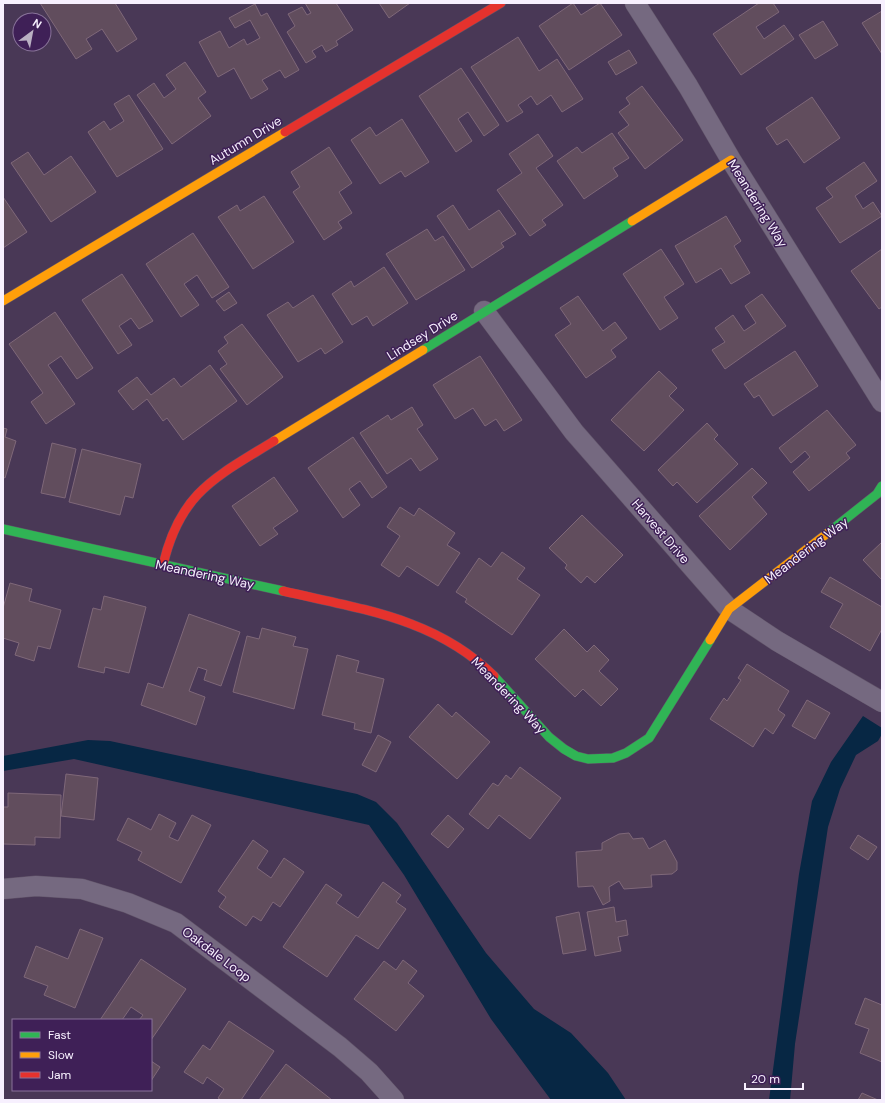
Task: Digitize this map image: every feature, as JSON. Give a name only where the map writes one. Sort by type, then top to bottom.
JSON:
[{"type":"street","name":"Autumn Drive","points":[[3,301],[501,3]]},
{"type":"street","name":"Meandering Way","points":[[635,3],[688,86],[731,160],[882,402]]},
{"type":"street","name":"Lindsey Drive","points":[[163,565],[167,546],[177,520],[188,503],[214,478],[731,160]]},
{"type":"street","name":"Harvest Drive","points":[[484,311],[574,432],[729,609],[777,641],[882,702]]},
{"type":"street","name":"Meandering Way","points":[[3,529],[380,613],[450,639],[489,670],[530,713],[552,740],[566,750],[584,758],[600,760],[620,757],[637,749],[649,738],[729,609],[877,494],[882,486]]},
{"type":"street","name":"Oakdale Loop","points":[[3,889],[36,886],[82,889],[128,903],[176,923],[340,1047],[369,1072],[394,1100]]},
{"type":"water","points":[[863,716],[882,728],[882,734],[878,741],[856,755],[840,789],[828,827],[795,1044],[790,1100],[769,1100],[799,874],[812,801],[831,762]]},
{"type":"water","points":[[88,740],[110,741],[357,794],[376,802],[397,823],[486,953],[534,1009],[571,1033],[608,1073],[626,1100],[551,1100],[491,1019],[404,875],[369,825],[74,759],[3,771],[3,756]]},
{"type":"building","points":[[40,3],[115,3],[137,39],[117,52],[102,29],[86,39],[92,49],[76,59],[52,22],[52,12],[46,12]]},
{"type":"building","points":[[305,3],[336,3],[353,30],[336,41],[338,45],[326,52],[322,45],[312,51],[316,57],[306,63],[287,32],[295,26],[288,14],[302,7],[307,15],[311,13]]},
{"type":"building","points":[[379,3],[410,3],[389,18]]},
{"type":"building","points":[[573,3],[581,15],[600,3],[622,35],[569,70],[539,26]]},
{"type":"building","points":[[759,3],[773,3],[779,12],[756,27],[764,39],[784,25],[794,39],[741,75],[713,34]]},
{"type":"building","points":[[255,4],[261,16],[267,13],[299,70],[285,78],[280,70],[262,80],[268,89],[251,99],[234,68],[218,77],[199,42],[220,31],[229,48],[244,39],[247,45],[260,38],[250,20],[235,28],[229,18]]},
{"type":"building","points":[[882,11],[882,54],[862,23]]},
{"type":"building","points":[[823,21],[838,45],[815,59],[799,35]]},
{"type":"building","points":[[518,37],[539,71],[557,59],[583,99],[562,112],[551,95],[537,105],[531,96],[518,105],[523,112],[507,122],[471,67]]},
{"type":"building","points":[[629,50],[637,63],[616,75],[608,62]]},
{"type":"building","points":[[185,62],[206,92],[198,98],[211,116],[172,144],[137,95],[154,83],[164,98],[176,89],[166,75]]},
{"type":"building","points":[[461,68],[499,125],[484,136],[468,112],[458,119],[472,141],[456,152],[419,96]]},
{"type":"building","points":[[642,86],[683,140],[645,169],[618,133],[629,125],[619,112],[630,104],[626,98]]},
{"type":"building","points":[[129,95],[163,149],[117,177],[88,132],[104,121],[110,130],[124,121],[114,104]]},
{"type":"building","points":[[812,97],[840,138],[804,163],[787,139],[777,145],[766,128]]},
{"type":"building","points":[[402,119],[429,162],[405,177],[401,171],[380,184],[351,140],[370,127],[376,136]]},
{"type":"building","points":[[612,133],[629,158],[613,168],[618,176],[584,199],[557,161],[577,147],[582,153]]},
{"type":"building","points":[[538,134],[553,156],[536,168],[563,205],[542,220],[546,225],[530,236],[497,190],[522,173],[509,154]]},
{"type":"building","points":[[329,147],[352,183],[339,192],[352,213],[338,222],[342,228],[324,240],[293,192],[300,187],[291,172]]},
{"type":"building","points":[[28,152],[44,175],[71,156],[96,192],[51,222],[11,163]]},
{"type":"building","points":[[864,162],[877,181],[855,196],[863,209],[873,202],[882,216],[840,243],[816,208],[833,197],[826,188]]},
{"type":"building","points":[[264,196],[294,242],[253,269],[218,217],[237,205],[240,211]]},
{"type":"building","points":[[3,197],[27,232],[3,248]]},
{"type":"building","points":[[453,205],[469,230],[499,210],[516,234],[501,243],[504,247],[472,268],[437,216]]},
{"type":"building","points":[[726,216],[741,241],[734,246],[750,273],[731,284],[721,268],[696,283],[675,246]]},
{"type":"building","points":[[427,229],[435,241],[443,236],[465,270],[416,300],[386,254]]},
{"type":"building","points":[[193,233],[229,287],[212,298],[197,275],[184,284],[199,305],[181,317],[146,264]]},
{"type":"building","points":[[661,249],[684,284],[664,297],[678,318],[660,330],[623,274]]},
{"type":"building","points":[[882,249],[882,307],[879,309],[851,271]]},
{"type":"building","points":[[384,267],[408,303],[373,326],[367,316],[352,325],[332,294],[351,281],[354,287]]},
{"type":"building","points":[[122,274],[153,321],[139,329],[131,318],[119,326],[132,345],[118,354],[82,300]]},
{"type":"building","points":[[229,292],[237,303],[224,311],[216,301]]},
{"type":"building","points":[[762,294],[786,326],[725,369],[712,350],[725,342],[715,328],[733,315],[744,331],[756,323],[745,306]]},
{"type":"building","points":[[313,295],[343,342],[325,354],[321,348],[298,362],[267,315],[288,302],[293,308]]},
{"type":"building","points":[[578,296],[603,331],[615,322],[627,338],[611,350],[616,357],[586,378],[555,335],[571,324],[560,308]]},
{"type":"building","points":[[55,312],[93,368],[77,379],[61,356],[48,365],[75,404],[46,424],[31,402],[43,393],[9,344]]},
{"type":"building","points":[[242,324],[283,377],[247,405],[220,369],[227,364],[218,351],[228,343],[224,337]]},
{"type":"building","points":[[795,351],[818,386],[773,416],[759,395],[754,398],[744,384]]},
{"type":"building","points":[[480,356],[522,420],[504,431],[496,419],[485,426],[473,408],[455,419],[433,385]]},
{"type":"building","points":[[210,365],[237,401],[183,440],[167,418],[163,421],[147,399],[133,410],[118,391],[137,377],[151,395],[174,378],[181,387]]},
{"type":"building","points":[[659,371],[677,388],[669,396],[684,410],[644,451],[611,420]]},
{"type":"building","points":[[412,407],[423,425],[417,429],[438,459],[420,471],[411,458],[387,474],[360,433],[388,415],[391,420]]},
{"type":"building","points":[[827,410],[856,445],[846,453],[850,458],[809,491],[793,472],[810,457],[805,451],[791,463],[779,448]]},
{"type":"building","points":[[707,423],[718,435],[714,439],[738,464],[697,503],[677,482],[673,486],[658,470]]},
{"type":"building","points":[[3,428],[7,429],[5,437],[16,441],[5,478],[3,477]]},
{"type":"building","points":[[353,437],[387,487],[372,498],[360,481],[349,489],[360,505],[343,518],[308,468]]},
{"type":"building","points":[[52,443],[76,449],[65,498],[41,493]]},
{"type":"building","points":[[82,449],[141,464],[133,498],[125,496],[120,515],[69,502]]},
{"type":"building","points":[[752,468],[767,483],[752,497],[767,514],[730,550],[699,516]]},
{"type":"building","points":[[274,477],[298,511],[273,528],[278,534],[260,546],[232,506]]},
{"type":"building","points":[[400,507],[414,516],[419,508],[455,533],[447,545],[460,553],[438,586],[407,566],[399,577],[381,565],[400,536],[387,527]]},
{"type":"building","points":[[582,515],[623,555],[595,583],[587,576],[581,583],[565,568],[567,565],[549,548]]},
{"type":"building","points":[[882,542],[882,580],[863,560]]},
{"type":"building","points":[[502,552],[525,568],[517,579],[540,595],[512,635],[465,602],[467,599],[456,592],[479,558],[491,567]]},
{"type":"building","points":[[830,577],[882,607],[882,629],[870,651],[830,627],[843,604],[821,592]]},
{"type":"building","points":[[10,583],[32,589],[29,601],[61,610],[50,649],[38,646],[34,661],[15,655],[19,643],[3,638],[3,608]]},
{"type":"building","points":[[104,596],[146,607],[129,673],[105,667],[104,673],[78,667],[93,608],[101,610]]},
{"type":"building","points":[[189,614],[240,632],[221,686],[204,680],[207,670],[198,667],[189,691],[205,697],[196,725],[141,705],[148,683],[163,688]]},
{"type":"building","points":[[262,628],[296,637],[293,646],[308,649],[294,709],[233,692],[247,636],[259,639]]},
{"type":"building","points":[[564,629],[587,652],[594,645],[609,660],[599,671],[618,689],[601,706],[583,689],[575,697],[535,659]]},
{"type":"building","points":[[337,655],[359,661],[356,672],[384,679],[371,733],[354,729],[355,723],[322,715]]},
{"type":"building","points":[[747,664],[789,691],[778,710],[785,715],[773,734],[765,728],[753,747],[710,719],[724,698],[727,701],[741,680],[738,678]]},
{"type":"building","points":[[807,700],[830,713],[815,739],[792,726]]},
{"type":"building","points":[[438,704],[452,717],[456,712],[490,742],[457,779],[409,737]]},
{"type":"building","points":[[378,735],[391,742],[376,772],[362,765]]},
{"type":"building","points":[[520,767],[561,798],[530,839],[499,815],[488,829],[469,814],[493,783],[498,786],[506,775],[511,779]]},
{"type":"building","points":[[66,774],[98,778],[94,820],[61,816]]},
{"type":"building","points":[[8,793],[61,795],[60,838],[35,837],[35,845],[3,844],[3,807],[8,807]]},
{"type":"building","points":[[159,814],[176,823],[169,837],[178,841],[192,815],[211,825],[181,883],[138,860],[142,852],[117,840],[128,818],[151,830]]},
{"type":"building","points":[[448,815],[464,829],[448,848],[431,834]]},
{"type":"building","points":[[629,833],[633,839],[643,838],[649,849],[665,840],[677,862],[677,870],[672,874],[651,875],[652,887],[624,889],[619,881],[609,887],[610,901],[603,905],[593,886],[578,887],[576,852],[602,850],[602,843],[619,834]]},
{"type":"building","points":[[858,835],[877,847],[868,860],[850,848]]},
{"type":"building","points":[[253,840],[268,851],[257,868],[271,878],[284,858],[304,872],[280,907],[273,902],[261,921],[253,916],[246,926],[219,907],[226,897],[218,891]]},
{"type":"building","points":[[383,882],[401,895],[396,902],[406,909],[378,949],[356,935],[327,977],[283,947],[326,884],[342,895],[336,903],[358,918]]},
{"type":"building","points":[[614,907],[616,922],[626,920],[628,935],[618,937],[621,951],[595,956],[587,912]]},
{"type":"building","points":[[579,912],[586,950],[563,954],[556,917]]},
{"type":"building","points":[[80,929],[103,938],[75,1008],[44,995],[48,986],[24,977],[36,946],[68,959]]},
{"type":"building","points":[[141,959],[186,989],[152,1039],[152,1019],[140,1019],[143,1015],[131,1007],[123,1019],[101,1019]]},
{"type":"building","points":[[403,960],[417,971],[408,983],[424,996],[396,1031],[354,999],[384,961],[396,970]]},
{"type":"building","points":[[865,998],[882,1005],[882,1062],[860,1053],[869,1029],[855,1024]]},
{"type":"building","points":[[229,1021],[274,1051],[241,1100],[221,1100],[218,1098],[224,1089],[207,1077],[203,1084],[184,1072],[203,1045],[210,1050]]},
{"type":"building","points":[[152,1062],[160,1067],[152,1079]]},
{"type":"building","points":[[286,1064],[332,1100],[259,1100]]},
{"type":"building","points":[[862,1093],[878,1100],[858,1100]]},
{"type":"traffic: fast","points":[[423,350],[632,221]]},
{"type":"traffic: fast","points":[[829,532],[877,494],[882,486]]},
{"type":"traffic: fast","points":[[3,529],[283,591]]},
{"type":"traffic: fast","points":[[494,676],[549,737],[564,749],[576,756],[588,759],[613,758],[626,753],[649,738],[710,640]]},
{"type":"traffic: slow","points":[[3,301],[285,132]]},
{"type":"traffic: slow","points":[[632,221],[731,160]]},
{"type":"traffic: slow","points":[[274,441],[423,350]]},
{"type":"traffic: slow","points":[[710,640],[729,609],[829,532]]},
{"type":"traffic: jam","points":[[285,132],[501,3]]},
{"type":"traffic: jam","points":[[163,565],[170,540],[179,520],[190,503],[203,489],[218,477],[274,441]]},
{"type":"traffic: jam","points":[[283,591],[396,618],[422,628],[471,656],[494,676]]}]
